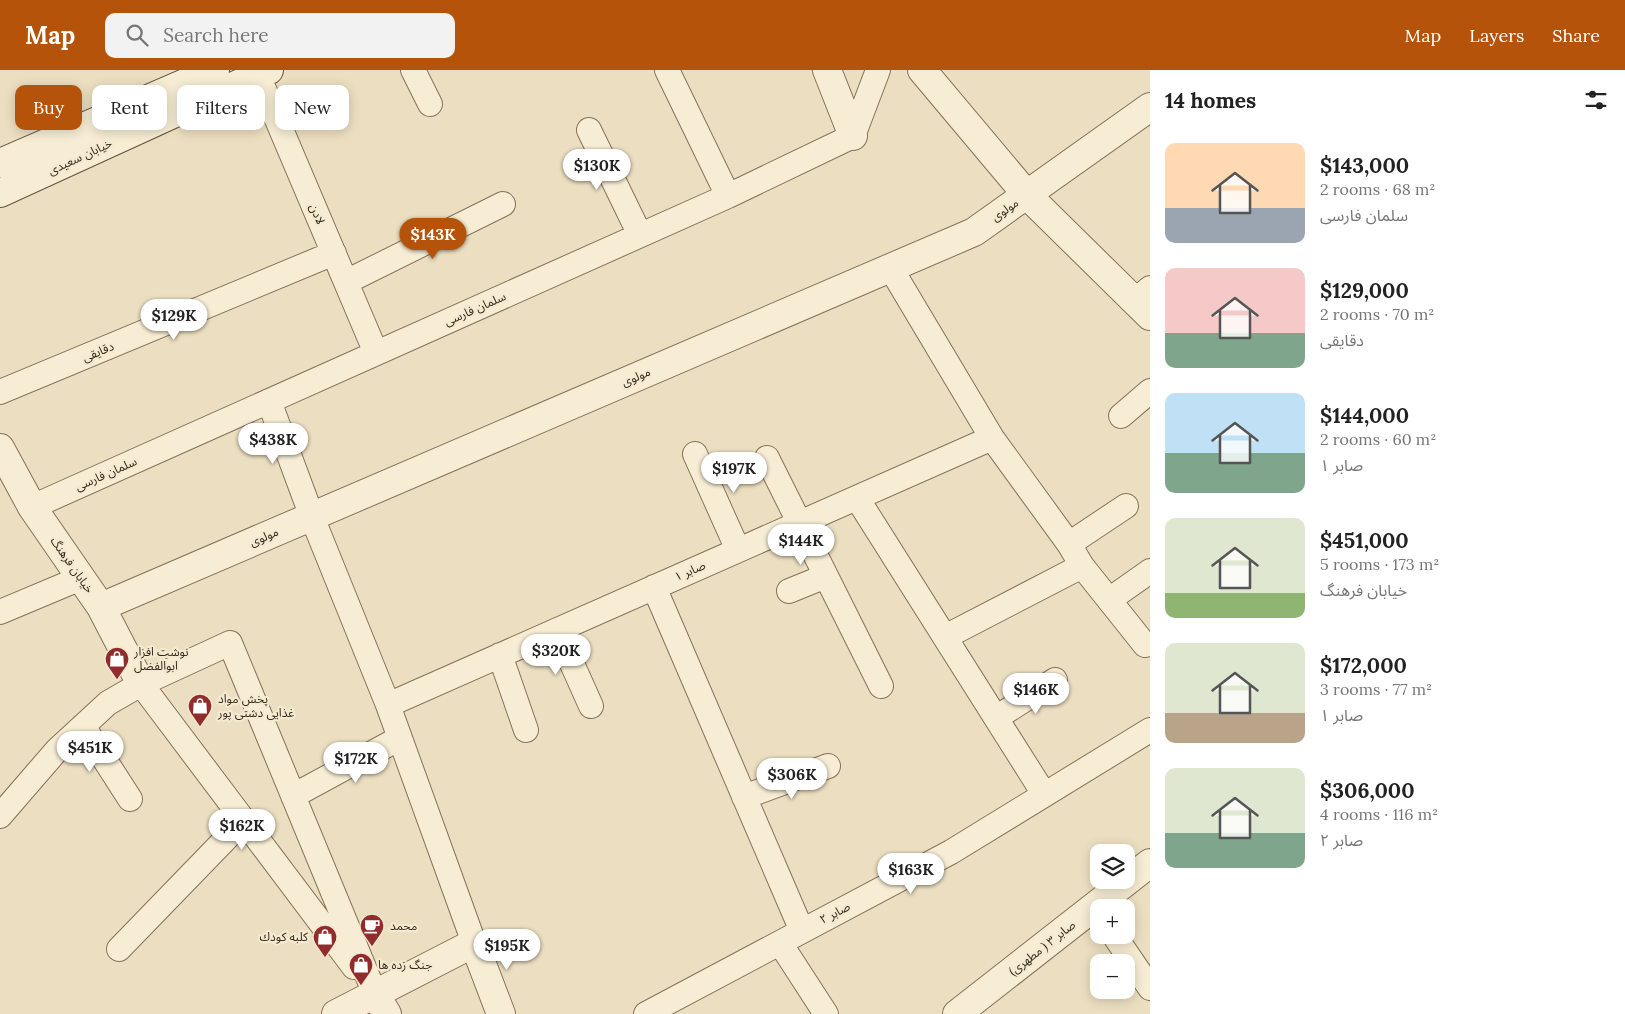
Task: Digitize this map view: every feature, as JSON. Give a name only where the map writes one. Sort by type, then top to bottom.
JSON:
[{"type":"street","name":"خیابان سعیدی","points":[[0,163],[215,70]]},
{"type":"street","points":[[413,70],[430,104]]},
{"type":"street","points":[[667,70],[728,196]]},
{"type":"street","points":[[827,70],[853,136]]},
{"type":"street","points":[[853,136],[878,70]]},
{"type":"street","points":[[922,70],[1026,195],[1145,302]]},
{"type":"street","name":"خیابان سعیدی","points":[[0,194],[261,72]]},
{"type":"street","name":"لادن","points":[[261,72],[376,353]]},
{"type":"street","name":"مولوی","points":[[101,607],[974,232],[1150,107]]},
{"type":"street","points":[[589,130],[640,235]]},
{"type":"street","name":"سلمان فارسی","points":[[32,507],[728,196],[853,136]]},
{"type":"street","points":[[346,282],[503,204]]},
{"type":"street","name":"دقایقی","points":[[0,392],[334,253]]},
{"type":"street","points":[[890,267],[992,438],[1082,566],[1145,645]]},
{"type":"street","points":[[1121,416],[1150,391]]},
{"type":"street","points":[[270,401],[312,516],[388,705],[501,1014]]},
{"type":"street","name":"صابر ۱","points":[[388,705],[992,438]]},
{"type":"street","name":"خیابان فرهنگ","points":[[0,448],[32,507],[101,607],[141,684]]},
{"type":"street","points":[[695,454],[738,550]]},
{"type":"street","points":[[767,458],[881,686]]},
{"type":"street","points":[[857,498],[1044,794]]},
{"type":"street","points":[[1068,544],[1126,506]]},
{"type":"street","points":[[945,637],[1082,566]]},
{"type":"street","points":[[1109,600],[1150,571]]},
{"type":"street","points":[[789,591],[826,576]]},
{"type":"street","points":[[0,612],[80,578]]},
{"type":"street","points":[[654,587],[802,931]]},
{"type":"street","points":[[557,630],[591,706]]},
{"type":"street","points":[[0,816],[57,750],[108,703],[141,684],[230,643],[381,1004]]},
{"type":"street","points":[[500,655],[526,730]]},
{"type":"street","points":[[996,718],[1055,680]]},
{"type":"street","points":[[141,684],[381,1004]]},
{"type":"street","points":[[83,726],[130,799]]},
{"type":"street","name":"صابر ۲","points":[[646,1014],[951,852],[1150,730]]},
{"type":"street","points":[[293,796],[400,738]]},
{"type":"street","points":[[744,797],[828,766]]},
{"type":"street","points":[[119,950],[244,820]]},
{"type":"street","name":"صابر ۳ ( مطهری)","points":[[1109,899],[1150,863]]},
{"type":"street","name":"صابر ۳ ( مطهری)","points":[[967,1011],[1090,914]]},
{"type":"street","points":[[336,1014],[381,1004],[474,943]]},
{"type":"street","points":[[780,943],[826,1014]]},
{"type":"street","points":[[1120,944],[1150,988]]},
{"type":"place","name":"نوشت افزار ابوالفضل","points":[[117,680]]},
{"type":"place","name":"پخش مواد غذایی دشتی پور","points":[[200,727]]},
{"type":"place","name":"محمد","points":[[372,947]]},
{"type":"place","name":"كلبه كودك","points":[[325,958]]},
{"type":"place","name":"جنگ زده ها","points":[[361,986]]}]
